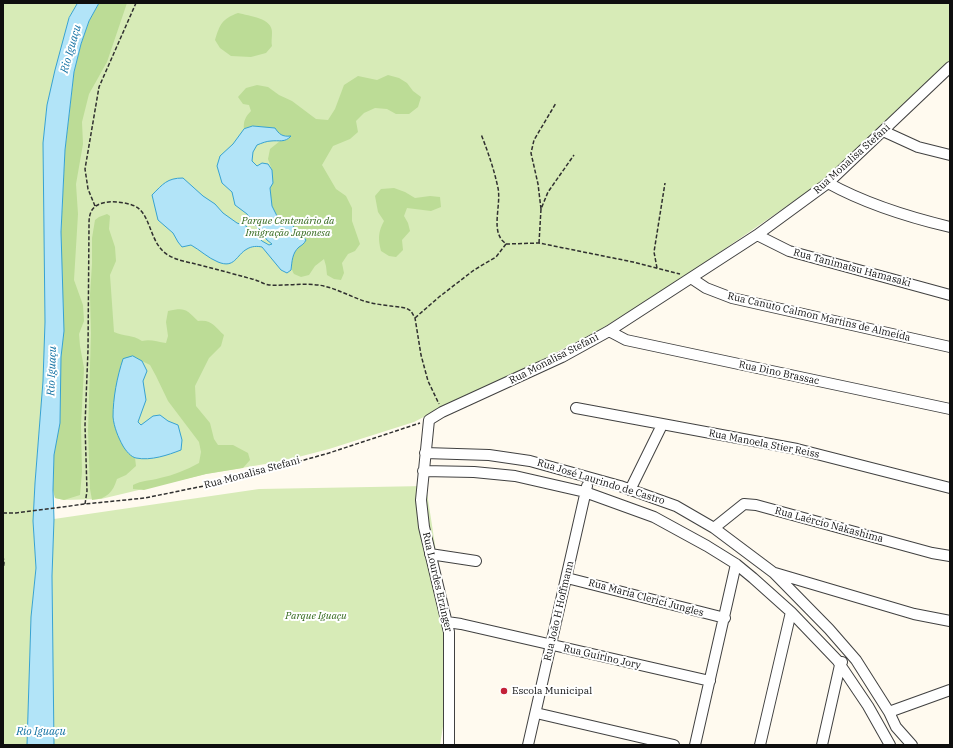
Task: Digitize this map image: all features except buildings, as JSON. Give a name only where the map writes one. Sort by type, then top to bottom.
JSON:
[{"type":"street","name":"Rua Monalisa Stefani","points":[[429,420],[442,412],[562,357],[610,331],[757,235],[828,183],[950,67]]},
{"type":"street","points":[[883,131],[918,147],[950,155]]},
{"type":"street","points":[[828,183],[841,190],[909,217],[950,227]]},
{"type":"street","name":"Rua Tanimatsu Hamasaki","points":[[757,235],[789,251],[950,296]]},
{"type":"street","name":"Rua Canuto Calmon Martins de Almeida","points":[[691,278],[706,288],[732,298],[950,347]]},
{"type":"street","name":"Rua Dino Brassac","points":[[610,331],[626,340],[950,410]]},
{"type":"street","name":"Rua Manoela Stier Reiss","points":[[576,408],[797,449],[950,488]]},
{"type":"street","name":"Rua Lourdes Erzinger","points":[[429,420],[421,500],[424,527],[449,632],[449,745]]},
{"type":"street","points":[[630,490],[662,425]]},
{"type":"street","name":"Rua José Laurindo de Castro","points":[[425,453],[489,455],[530,460],[630,490],[676,506],[714,528],[774,573],[829,629],[856,660],[889,712],[896,727],[912,745]]},
{"type":"street","name":"Rua José Laurindo de Castro","points":[[423,471],[474,472],[515,476],[585,492],[654,517],[701,542],[736,564],[791,612],[840,665],[868,706],[890,745]]},
{"type":"street","name":"Rua João H Hoffmann","points":[[528,745],[567,578],[585,492],[590,478]]},
{"type":"street","name":"Rua Laércio Nakashima","points":[[714,528],[744,504],[756,505],[932,553],[950,556]]},
{"type":"street","points":[[430,554],[476,561]]},
{"type":"street","points":[[695,745],[725,618],[736,564]]},
{"type":"street","points":[[774,573],[914,614],[950,621]]},
{"type":"street","name":"Rua Maria Clerici Jungles","points":[[567,578],[725,618]]},
{"type":"street","points":[[760,745],[791,612]]},
{"type":"street","name":"Rua Guirino Jory","points":[[447,622],[710,681]]},
{"type":"street","points":[[822,745],[840,665],[849,652]]},
{"type":"street","points":[[889,712],[950,690]]},
{"type":"street","points":[[536,713],[674,745]]},
{"type":"path","points":[[95,206],[88,189],[85,169],[99,87],[136,3]]},
{"type":"path","points":[[539,243],[541,209],[538,184],[531,154],[534,140],[556,103]]},
{"type":"path","points":[[481,134],[491,159],[499,190],[499,211],[496,226],[500,237],[506,244]]},
{"type":"path","points":[[541,209],[548,192],[574,155]]},
{"type":"path","points":[[657,268],[654,252],[665,183]]},
{"type":"path","points":[[85,504],[87,491],[85,425],[88,350],[89,225],[90,215],[95,206],[101,204],[118,202],[139,208],[146,217],[153,238],[160,248],[168,255],[182,260],[267,284],[280,286],[316,284],[366,301],[411,310],[415,318],[421,355],[428,381],[442,412]]},
{"type":"path","points":[[506,244],[539,243],[671,271],[691,278]]},
{"type":"path","points":[[415,318],[439,296],[474,270],[496,257],[506,244]]},
{"type":"path","name":"Rua Monalisa Stefani","points":[[3,513],[16,513],[145,498],[233,480],[329,453],[429,420]]},
{"type":"path","points":[[3,556],[3,570]]},
{"type":"green space","points":[[3,3],[78,3],[69,18],[47,105],[43,143],[45,322],[43,381],[33,521],[36,568],[31,617],[27,745],[3,745]]},
{"type":"green space","name":"Parque Centenário da Imigração Japonesa","points":[[99,3],[950,3],[950,61],[876,133],[816,186],[678,281],[601,329],[530,366],[466,395],[414,422],[329,449],[283,461],[206,474],[101,499],[64,500],[55,498],[53,490],[61,232]]},
{"type":"green space","points":[[99,3],[127,3],[107,62],[89,94],[82,122],[83,144],[76,184],[78,214],[74,280],[83,305],[84,321],[79,334],[84,368],[81,425],[82,472],[80,495],[64,500],[55,498],[53,490],[54,455],[60,423],[61,357],[64,331],[61,232],[65,150],[74,72],[89,21]]},
{"type":"green space","points":[[238,13],[260,18],[269,24],[272,33],[272,46],[266,53],[251,57],[231,56],[220,48],[215,40],[220,26],[225,20]]},
{"type":"green space","points":[[388,75],[399,78],[407,83],[413,91],[421,97],[418,107],[409,114],[396,114],[387,109],[375,108],[364,113],[356,121],[358,132],[350,139],[333,146],[322,165],[336,189],[346,196],[352,208],[352,221],[360,244],[355,251],[348,254],[342,263],[344,273],[341,280],[334,279],[327,275],[324,259],[315,266],[309,275],[301,277],[294,274],[291,266],[292,257],[303,244],[291,224],[277,216],[272,206],[270,188],[272,170],[268,159],[270,149],[280,141],[288,139],[290,136],[281,135],[258,126],[251,126],[244,129],[245,119],[251,111],[249,105],[243,104],[238,97],[246,88],[257,85],[268,87],[279,95],[292,101],[316,119],[328,120],[335,109],[344,85],[358,76],[377,80]]},
{"type":"green space","points":[[394,188],[415,198],[430,196],[440,197],[441,207],[431,211],[407,208],[404,216],[410,231],[402,240],[403,250],[396,257],[389,256],[381,251],[379,236],[384,221],[378,212],[375,196],[381,189]]},
{"type":"green space","points":[[107,214],[110,216],[109,229],[115,247],[116,261],[110,275],[114,332],[121,335],[135,337],[142,341],[151,340],[166,343],[168,336],[166,322],[168,311],[182,309],[198,321],[210,322],[224,335],[221,346],[209,358],[195,386],[196,406],[210,423],[214,439],[218,445],[233,445],[248,453],[250,460],[243,468],[206,474],[144,490],[133,489],[133,485],[136,483],[170,475],[199,463],[201,452],[199,442],[168,401],[150,365],[132,356],[126,451],[135,458],[136,466],[126,475],[117,479],[114,488],[109,494],[102,498],[92,500],[90,489],[88,431],[92,238],[95,220]]},
{"type":"green space","name":"Parque Iguaçu","points":[[426,486],[446,617],[448,695],[440,745],[54,745],[52,576],[54,519],[259,489]]},
{"type":"water","name":"Rio Iguaçu","points":[[78,3],[99,3],[89,21],[74,72],[65,150],[61,232],[64,331],[61,357],[60,423],[54,455],[53,490],[54,519],[52,576],[54,745],[27,745],[31,617],[36,568],[33,521],[43,381],[45,322],[43,143],[47,105],[55,70],[69,18]]},
{"type":"water","points":[[253,126],[275,128],[281,135],[291,136],[284,140],[268,141],[257,145],[253,152],[252,161],[257,166],[262,163],[268,164],[272,170],[273,183],[270,188],[272,206],[277,216],[291,224],[306,240],[295,252],[291,270],[287,273],[281,270],[262,247],[254,246],[249,248],[232,263],[224,264],[207,256],[191,245],[182,247],[173,233],[158,220],[152,195],[169,180],[183,178],[203,196],[215,204],[223,213],[237,223],[246,226],[262,241],[269,245],[272,244],[267,240],[247,214],[235,205],[232,192],[222,183],[217,166],[220,156],[233,144],[244,129]]},
{"type":"water","points":[[133,356],[142,361],[147,371],[143,381],[146,400],[138,422],[141,425],[153,416],[160,415],[168,421],[178,425],[182,440],[181,450],[159,457],[142,459],[130,455],[121,443],[116,432],[113,417],[117,380],[123,359]]},
{"type":"place","name":"Escola Municipal","points":[[504,691]]}]
